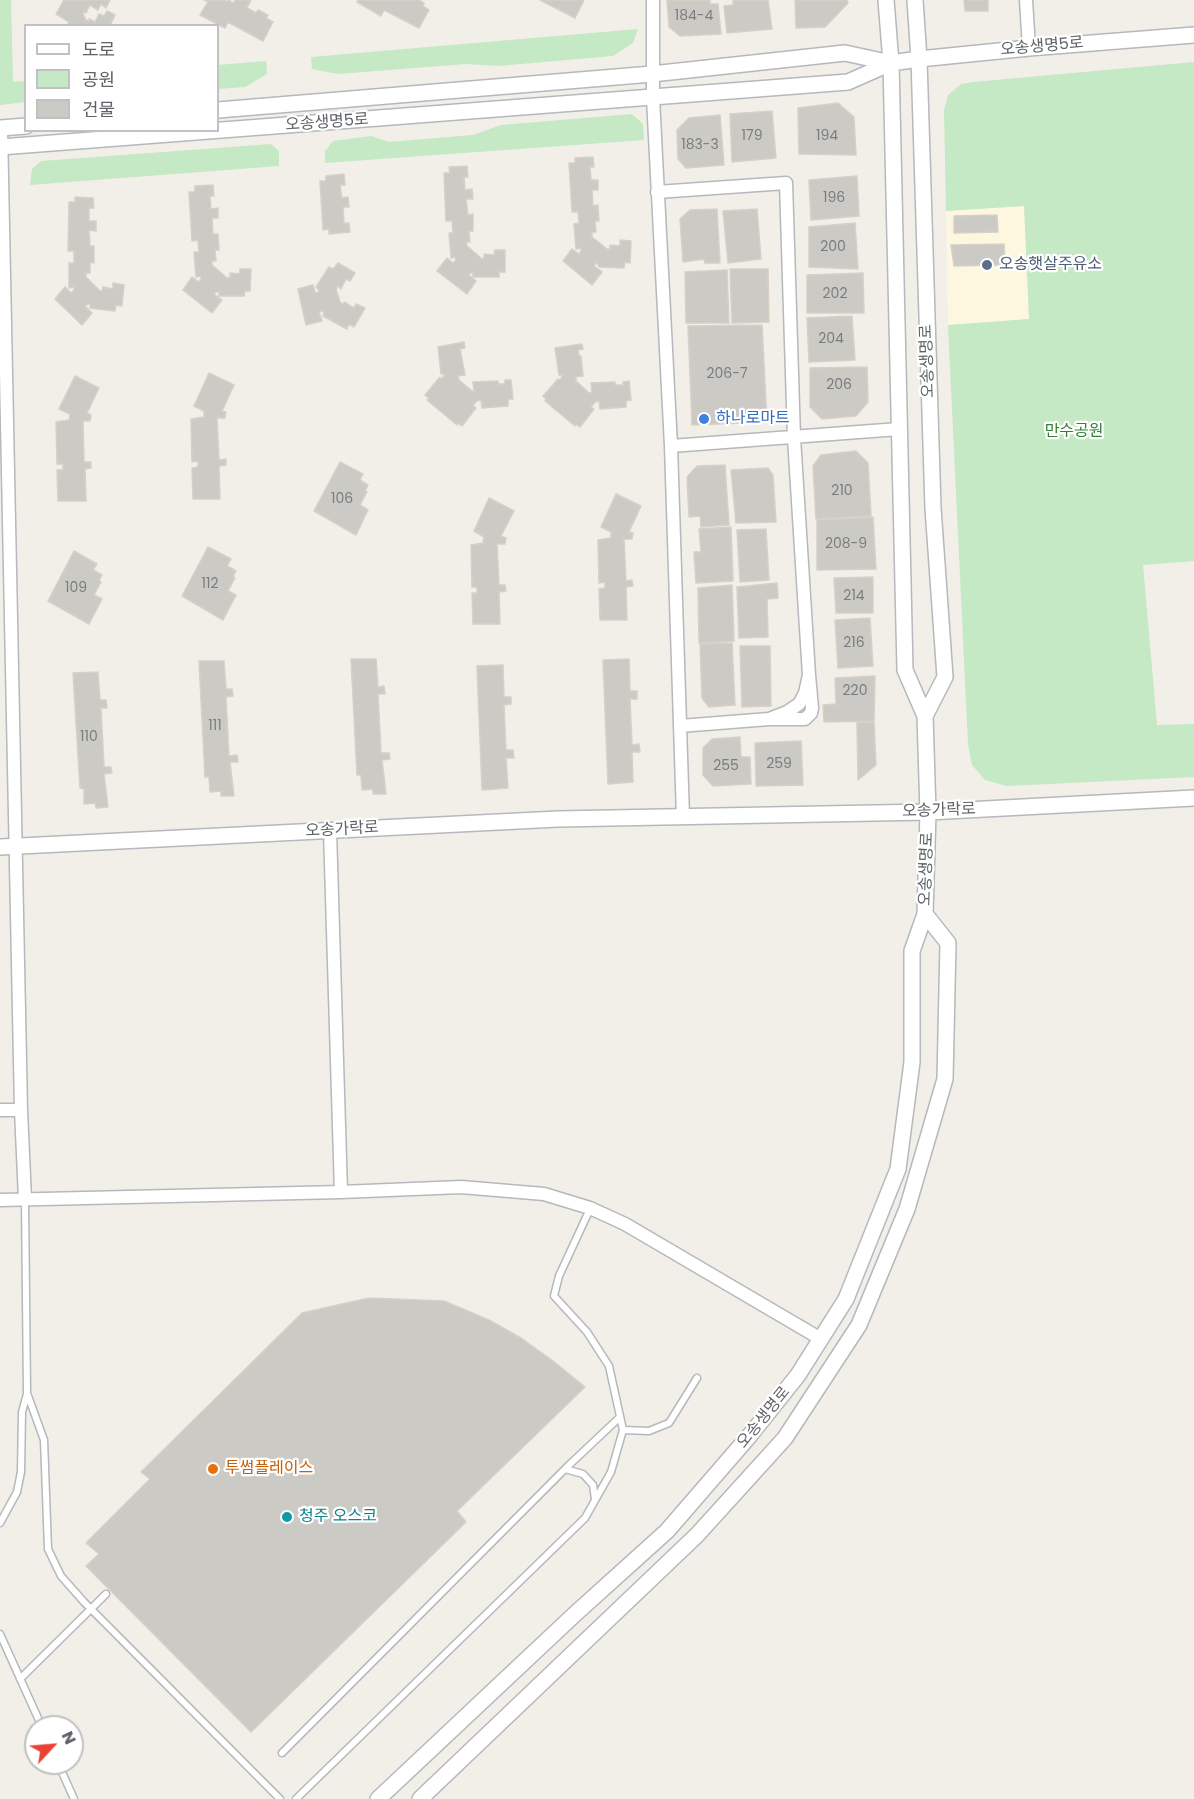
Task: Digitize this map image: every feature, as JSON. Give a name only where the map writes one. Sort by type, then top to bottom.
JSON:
[{"type":"street","points":[[653,0],[652,74],[671,446],[683,817]]},
{"type":"street","name":"오송생명로","points":[[378,1799],[667,1531],[752,1434],[798,1375],[846,1299],[898,1169],[912,1062],[912,951],[925,914],[928,812],[925,716],[905,670],[891,63],[886,0]]},
{"type":"street","name":"오송생명로","points":[[915,0],[919,59],[933,508],[945,677],[925,716]]},
{"type":"street","points":[[1026,0],[1029,48]]},
{"type":"street","name":"오송생명5로","points":[[219,131],[848,82],[891,63],[919,59],[1194,35]]},
{"type":"street","name":"오송생명5로","points":[[219,110],[652,74],[845,53],[891,63]]},
{"type":"street","points":[[24,126],[0,128],[0,147],[8,846],[25,1199]]},
{"type":"street","name":"오송생명5로","points":[[0,147],[200,132]]},
{"type":"street","points":[[657,192],[786,183],[794,438],[812,708],[808,717],[801,720],[769,719],[680,726]]},
{"type":"street","points":[[671,446],[899,429]]},
{"type":"street","name":"오송가락로","points":[[8,846],[558,819],[928,812],[1194,798]]},
{"type":"street","points":[[330,831],[341,1192]]},
{"type":"street","name":"오송생명로","points":[[420,1799],[697,1535],[785,1438],[859,1325],[908,1209],[945,1079],[948,943],[925,914]]},
{"type":"street","points":[[0,1110],[21,1110]]},
{"type":"street","points":[[0,1200],[461,1187],[544,1194],[590,1208],[625,1224],[821,1339]]},
{"type":"lane","points":[[0,1523],[17,1492],[22,1412],[27,1393],[25,1199]]},
{"type":"lane","points":[[296,1799],[585,1518],[611,1472],[623,1431],[609,1366],[587,1332],[554,1296],[559,1276],[590,1208]]},
{"type":"lane","points":[[623,1431],[649,1431],[669,1423],[697,1378]]},
{"type":"lane","points":[[27,1393],[44,1440],[48,1549],[61,1576],[280,1799]]},
{"type":"lane","points":[[282,1753],[565,1469],[620,1417]]},
{"type":"lane","points":[[565,1469],[583,1474],[593,1485],[596,1500]]},
{"type":"lane","points":[[20,1679],[106,1594]]},
{"type":"lane","points":[[0,1634],[36,1715]]},
{"type":"lane","points":[[63,1775],[74,1799]]},
{"type":"shaded area","name":"오송햇살주유소","points":[[1024,206],[1029,319],[948,325],[946,211]]},
{"type":"green space","points":[[0,0],[11,0],[13,82],[24,81],[24,102],[0,105]]},
{"type":"green space","points":[[638,29],[633,43],[613,56],[498,66],[466,64],[338,74],[312,69],[311,57]]},
{"type":"green space","points":[[266,61],[267,74],[245,87],[219,89],[219,65]]},
{"type":"green space","name":"만수공원","points":[[1194,62],[1194,561],[1143,565],[1157,725],[1194,724],[1194,777],[1007,786],[985,780],[972,765],[968,744],[948,325],[1029,319],[1024,206],[946,211],[944,110],[948,95],[961,84],[973,82]]},
{"type":"green space","points":[[632,114],[643,124],[644,140],[325,163],[325,151],[333,141],[371,136],[389,142],[473,135],[501,125]]},
{"type":"green space","points":[[271,144],[279,151],[279,166],[30,185],[32,169],[41,161]]},
{"type":"building","points":[[64,0],[110,0],[106,8],[101,4],[98,10],[90,5],[83,14],[86,20],[95,22],[99,14],[104,16],[107,11],[115,15],[111,24],[68,24],[69,22],[56,14]]},
{"type":"building","points":[[204,0],[227,2],[228,0],[234,3],[235,0],[251,0],[247,8],[256,13],[258,10],[268,15],[266,18],[273,22],[263,41],[228,22],[225,28],[200,15],[208,2]]},
{"type":"building","points":[[358,0],[419,0],[429,10],[419,28],[384,10],[381,16],[357,2]]},
{"type":"building","points":[[540,0],[584,0],[575,18]]},
{"type":"building","points":[[667,0],[710,0],[710,4],[718,4],[721,34],[680,36],[669,27]]},
{"type":"building","points":[[733,0],[768,0],[772,29],[727,33],[724,6],[733,5]]},
{"type":"building","points":[[795,0],[847,0],[848,3],[825,27],[796,28]]},
{"type":"building","points":[[964,0],[988,0],[988,11],[965,11]]},
{"type":"building","points":[[838,103],[854,117],[856,155],[799,154],[798,108]]},
{"type":"building","points":[[772,111],[776,158],[732,162],[730,114]]},
{"type":"building","points":[[720,115],[724,165],[686,168],[678,159],[677,130],[689,118]]},
{"type":"building","points":[[593,157],[594,167],[590,167],[591,180],[598,180],[598,190],[592,190],[593,206],[598,205],[599,221],[595,221],[596,232],[592,232],[592,237],[607,249],[610,249],[610,245],[620,246],[620,240],[631,241],[630,263],[625,262],[624,268],[599,267],[596,263],[594,266],[602,272],[592,285],[563,261],[572,249],[579,254],[581,251],[581,248],[576,249],[574,224],[579,223],[578,212],[572,212],[569,163],[575,163],[575,158]]},
{"type":"building","points":[[467,166],[468,177],[464,177],[465,190],[472,189],[473,199],[466,199],[468,215],[473,214],[473,231],[469,231],[470,242],[466,242],[467,246],[482,259],[484,254],[494,255],[495,250],[505,250],[505,272],[499,272],[499,277],[473,277],[473,273],[470,273],[469,275],[476,281],[467,294],[437,271],[447,258],[453,263],[456,260],[455,257],[451,258],[449,233],[453,233],[452,221],[446,221],[444,173],[450,173],[449,167]]},
{"type":"building","points":[[344,174],[345,185],[340,185],[342,198],[348,197],[349,207],[343,207],[344,223],[349,223],[350,232],[329,234],[329,229],[323,230],[320,181],[326,181],[326,176]]},
{"type":"building","points":[[857,176],[859,216],[811,220],[809,180]]},
{"type":"building","points":[[213,185],[214,196],[210,196],[211,209],[218,208],[218,218],[212,218],[213,234],[218,234],[219,250],[215,250],[216,261],[212,261],[212,265],[227,278],[230,277],[230,273],[240,274],[240,269],[251,269],[250,291],[245,291],[244,296],[219,296],[219,292],[216,292],[214,294],[222,300],[212,313],[183,290],[192,277],[199,282],[201,279],[201,276],[196,277],[194,252],[199,252],[198,240],[192,241],[189,192],[195,192],[195,186]]},
{"type":"building","points":[[75,197],[93,198],[94,208],[89,208],[89,221],[96,221],[96,231],[89,230],[90,246],[94,246],[94,263],[90,262],[90,273],[86,273],[86,277],[100,291],[103,287],[113,289],[113,283],[124,285],[122,306],[116,305],[115,311],[90,308],[88,304],[85,306],[92,313],[82,325],[55,299],[65,287],[71,293],[74,290],[74,287],[69,288],[69,263],[74,263],[74,251],[68,251],[69,202],[75,202]]},
{"type":"building","points":[[717,209],[720,263],[705,263],[704,259],[683,262],[680,219],[690,210]]},
{"type":"building","points":[[757,209],[761,259],[728,263],[723,211]]},
{"type":"building","points":[[997,215],[998,232],[954,233],[954,216]]},
{"type":"building","points":[[855,223],[858,269],[809,267],[809,227]]},
{"type":"building","points":[[1004,244],[1005,265],[954,266],[951,245]]},
{"type":"building","points":[[338,263],[355,273],[350,281],[346,279],[341,289],[338,286],[336,289],[340,302],[343,304],[345,302],[354,308],[356,304],[365,308],[354,327],[349,324],[347,329],[323,316],[323,311],[319,312],[322,321],[306,325],[298,289],[313,285],[315,293],[319,292],[316,287],[329,267],[333,269]]},
{"type":"building","points":[[730,269],[768,269],[769,322],[732,323]]},
{"type":"building","points":[[727,270],[729,323],[686,323],[685,272]]},
{"type":"building","points":[[863,273],[864,313],[807,313],[807,275]]},
{"type":"building","points":[[852,316],[855,360],[809,362],[807,318]]},
{"type":"building","points":[[762,325],[767,422],[692,425],[688,326]]},
{"type":"building","points":[[464,342],[465,348],[460,349],[465,375],[458,376],[459,380],[474,391],[473,382],[498,381],[498,384],[505,384],[505,380],[511,380],[513,399],[508,399],[508,406],[482,408],[481,400],[477,401],[473,405],[476,408],[462,426],[458,423],[457,425],[427,400],[429,398],[425,395],[445,374],[441,374],[438,347]]},
{"type":"building","points":[[582,344],[583,349],[578,350],[581,356],[583,376],[576,377],[576,381],[589,393],[592,392],[591,383],[615,382],[615,385],[623,385],[623,382],[629,381],[631,400],[626,401],[626,407],[600,409],[599,401],[595,402],[591,407],[594,409],[580,427],[576,424],[575,426],[545,401],[543,396],[563,375],[559,375],[555,348]]},
{"type":"building","points":[[867,367],[868,402],[856,416],[822,419],[810,407],[810,368]]},
{"type":"building","points":[[209,373],[234,385],[222,411],[226,412],[225,418],[217,418],[219,460],[226,459],[226,465],[219,466],[220,499],[193,499],[192,468],[198,467],[198,461],[192,462],[191,419],[204,417],[204,411],[194,406]]},
{"type":"building","points":[[75,376],[99,388],[87,413],[91,415],[90,421],[83,421],[84,462],[91,462],[91,468],[85,469],[86,501],[58,501],[57,470],[63,470],[63,464],[57,464],[56,422],[69,420],[70,414],[59,409]]},
{"type":"building","points":[[856,451],[868,463],[871,516],[816,519],[813,466],[821,455]]},
{"type":"building","points":[[340,462],[363,474],[360,480],[368,485],[360,505],[368,510],[356,535],[314,511]]},
{"type":"building","points":[[725,465],[729,525],[701,527],[700,516],[689,517],[687,477],[697,466]]},
{"type":"building","points":[[768,468],[773,475],[776,522],[736,523],[731,470]]},
{"type":"building","points":[[616,494],[641,506],[629,532],[633,533],[632,539],[624,539],[626,581],[632,580],[633,586],[626,587],[627,620],[600,620],[599,589],[605,588],[605,582],[599,583],[598,540],[611,538],[611,532],[601,527]]},
{"type":"building","points":[[489,498],[514,511],[501,536],[506,538],[505,544],[497,544],[499,585],[505,585],[506,591],[499,592],[500,624],[473,624],[472,593],[477,593],[477,587],[472,587],[471,545],[483,543],[484,537],[474,531]]},
{"type":"building","points":[[873,517],[876,569],[817,570],[817,520]]},
{"type":"building","points":[[731,527],[733,581],[696,583],[694,552],[701,552],[699,529]]},
{"type":"building","points":[[766,529],[769,580],[740,582],[737,530]]},
{"type":"building","points":[[208,547],[231,559],[227,566],[236,571],[228,591],[236,595],[223,620],[182,596]]},
{"type":"building","points":[[74,551],[97,564],[93,570],[102,575],[94,595],[102,599],[89,624],[48,601]]},
{"type":"building","points":[[873,577],[873,613],[836,613],[834,578]]},
{"type":"building","points":[[777,583],[778,598],[767,599],[768,637],[739,638],[737,587]]},
{"type":"building","points":[[732,585],[734,641],[699,643],[698,588]]},
{"type":"building","points":[[870,618],[873,666],[838,668],[835,620]]},
{"type":"building","points":[[732,643],[735,705],[709,707],[702,698],[700,644]]},
{"type":"building","points":[[740,646],[770,646],[771,706],[742,707]]},
{"type":"building","points":[[351,659],[376,659],[378,687],[384,686],[385,694],[378,694],[381,753],[389,753],[390,759],[382,760],[386,794],[373,794],[373,789],[362,790],[361,775],[357,775]]},
{"type":"building","points":[[629,659],[630,691],[637,691],[637,699],[630,699],[632,745],[639,744],[640,752],[632,752],[633,782],[608,784],[603,660]]},
{"type":"building","points":[[199,661],[224,661],[226,689],[232,689],[233,696],[226,697],[229,756],[237,755],[238,762],[230,762],[234,796],[221,796],[221,791],[210,792],[209,777],[205,777]]},
{"type":"building","points":[[503,665],[504,697],[511,697],[511,704],[504,705],[506,750],[513,750],[514,758],[506,758],[508,788],[482,790],[477,666]]},
{"type":"building","points":[[98,672],[100,700],[106,700],[107,708],[101,708],[104,767],[111,767],[112,773],[104,774],[108,807],[96,808],[95,803],[84,804],[84,789],[80,788],[73,673]]},
{"type":"building","points":[[875,676],[874,721],[824,722],[823,705],[836,704],[835,678]]},
{"type":"building","points":[[874,722],[876,765],[858,780],[857,723]]},
{"type":"building","points":[[740,737],[741,757],[750,757],[751,784],[713,786],[703,775],[703,748],[712,739]]},
{"type":"building","points":[[801,741],[803,785],[756,786],[755,743]]},
{"type":"building","name":"청주 오스코","points":[[369,1298],[444,1301],[489,1320],[521,1338],[585,1387],[457,1511],[466,1522],[251,1732],[86,1566],[99,1554],[86,1543],[150,1479],[141,1472],[302,1313]]},
{"type":"place","name":"오송햇살주유소","points":[[987,265]]},
{"type":"place","name":"하나로마트","points":[[704,419]]},
{"type":"place","name":"투썸플레이스","points":[[213,1469]]},
{"type":"place","name":"청주 오스코","points":[[287,1517]]}]
